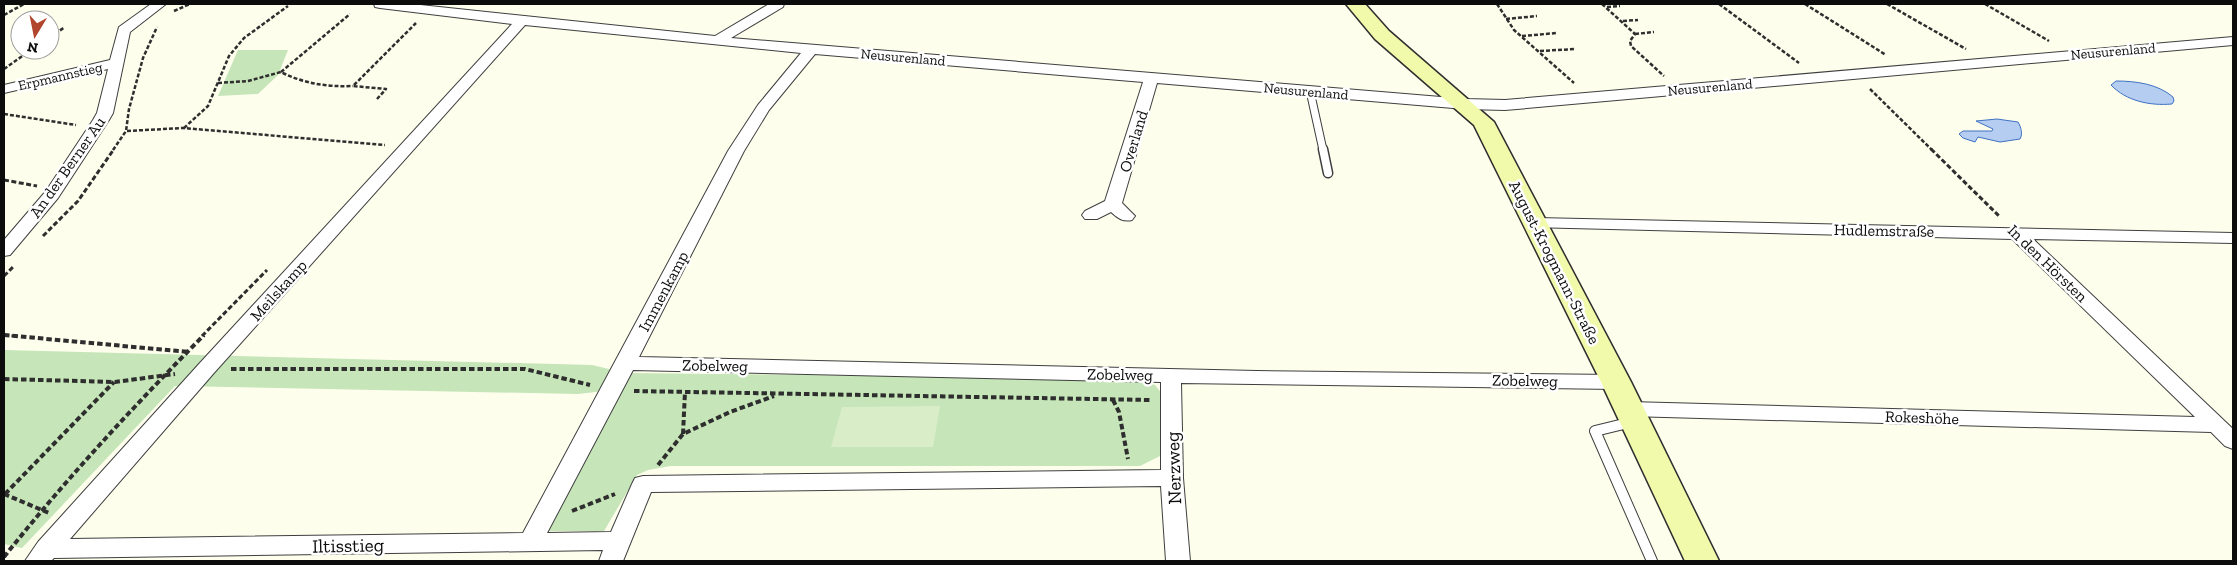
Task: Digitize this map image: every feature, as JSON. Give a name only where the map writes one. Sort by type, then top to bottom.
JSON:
[{"type":"main road","name":"August-Krogmann-Straße","points":[[1354,4],[1382,35],[1465,104],[1483,122],[1616,382],[1702,561]]},
{"type":"street","name":"An der Berner Au","points":[[4,251],[52,194],[105,113],[124,30],[159,4]]},
{"type":"street","name":"Neusurenland","points":[[380,4],[522,21],[811,50],[1465,104],[1505,105],[2233,41]]},
{"type":"street","points":[[718,40],[778,4]]},
{"type":"street","name":"Meilskamp","points":[[42,555],[77,518],[206,369],[522,21]]},
{"type":"street","name":"Immenkamp","points":[[535,533],[736,152],[763,108],[811,50]]},
{"type":"street","name":"Erpmannstieg","points":[[4,89],[117,63]]},
{"type":"street","name":"Overland","points":[[1113,204],[1152,77]]},
{"type":"street","points":[[1091,215],[1113,204],[1126,216]]},
{"type":"street","name":"Hudlemstraße","points":[[1536,223],[2233,238]]},
{"type":"street","name":"In den Hörsten","points":[[2016,233],[2233,441]]},
{"type":"street","name":"Zobelweg","points":[[625,363],[1171,375],[1616,382]]},
{"type":"street","name":"Nerzweg","points":[[1171,375],[1172,478],[1178,561]]},
{"type":"street","name":"Rokeshöhe","points":[[1632,415],[2216,426]]},
{"type":"street","points":[[615,551],[643,484],[1172,478]]},
{"type":"street","name":"Iltisstieg","points":[[42,555],[535,533],[615,551]]},
{"type":"lane","points":[[1310,91],[1328,173]]},
{"type":"lane","points":[[1632,415],[1595,431],[1652,561]]},
{"type":"path","points":[[4,15],[24,4]]},
{"type":"path","points":[[1497,4],[1506,19],[1521,36],[1580,88]]},
{"type":"path","points":[[1602,4],[1635,34]]},
{"type":"path","points":[[1719,4],[1800,63]]},
{"type":"path","points":[[1805,4],[1907,69]]},
{"type":"path","points":[[1887,4],[1969,50]]},
{"type":"path","points":[[1985,4],[2052,42]]},
{"type":"path","points":[[183,128],[208,106],[229,56],[244,38],[288,6]]},
{"type":"path","points":[[1606,7],[1620,6]]},
{"type":"path","points":[[353,86],[418,22],[435,10]]},
{"type":"path","points":[[218,83],[248,81],[281,72],[350,14]]},
{"type":"path","points":[[1506,19],[1537,16]]},
{"type":"path","points":[[1622,21],[1638,20]]},
{"type":"path","points":[[60,30],[65,27]]},
{"type":"path","points":[[1654,32],[1635,34],[1630,41],[1631,46],[1670,81]]},
{"type":"path","points":[[1521,36],[1557,33]]},
{"type":"path","points":[[1540,52],[1576,49]]},
{"type":"path","points":[[4,69],[17,60]]},
{"type":"path","points":[[281,72],[299,82],[330,88],[353,86],[386,89],[377,100]]},
{"type":"path","name":"In den Hörsten","points":[[1864,83],[2016,233]]},
{"type":"path","points":[[4,114],[96,128]]},
{"type":"path","points":[[126,130],[183,128],[385,145]]},
{"type":"path","points":[[379,152],[392,138]]},
{"type":"path","points":[[4,180],[40,186],[34,194]]},
{"type":"path","points":[[4,557],[41,511],[164,376],[268,269]]},
{"type":"path","points":[[4,335],[188,352]]},
{"type":"path","points":[[4,379],[115,382],[206,369],[525,369],[612,390],[1170,400]]},
{"type":"path","points":[[77,518],[41,511],[4,494],[115,382]]},
{"type":"path","points":[[683,434],[685,392]]},
{"type":"path","points":[[535,533],[643,484],[683,434],[730,412],[777,394]]},
{"type":"path","points":[[1113,400],[1118,412],[1133,479]]},
{"type":"green space","points":[[238,50],[288,50],[278,75],[258,94],[218,96]]},
{"type":"green space","points":[[4,350],[592,365],[626,373],[1136,379],[1155,385],[1163,395],[1164,448],[1160,456],[1140,466],[670,466],[648,470],[637,475],[604,531],[546,531],[612,390],[578,394],[175,386],[22,548],[4,544]]},
{"type":"green space","points":[[940,406],[933,447],[831,447],[842,407]]},
{"type":"water","points":[[2116,81],[2154,86],[2173,97],[2174,101],[2172,104],[2155,104],[2131,99],[2111,85]]},
{"type":"water","points":[[1997,119],[2018,122],[2021,130],[2020,139],[2000,142],[1978,137],[1975,142],[1963,138],[1959,134],[1963,131],[1992,131],[1993,129],[1976,121]]}]
